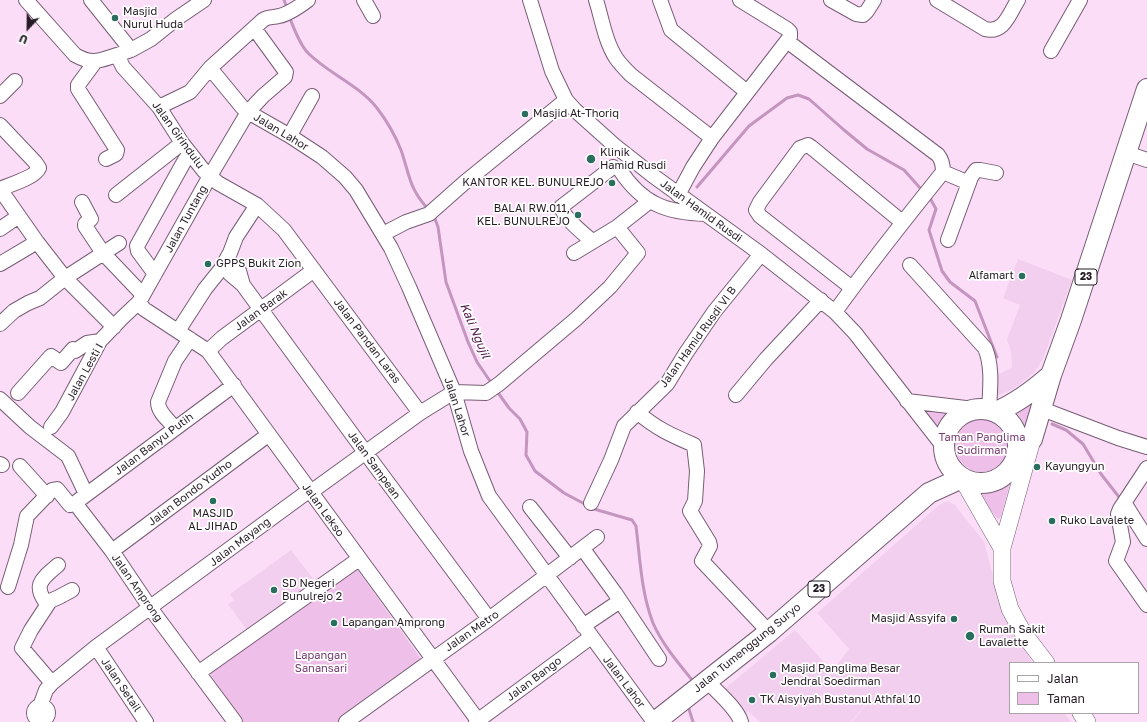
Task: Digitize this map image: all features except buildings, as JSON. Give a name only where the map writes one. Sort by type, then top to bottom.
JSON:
[{"type":"highway","name":"23","points":[[962,478],[982,483],[1004,476],[1032,438],[1042,409],[1051,375],[1072,320],[1126,153],[1143,116],[1147,89]]},
{"type":"highway","name":"23","points":[[944,450],[945,436],[950,426],[960,415],[987,410],[1018,401],[1034,391],[1051,375]]},
{"type":"highway","points":[[987,410],[1006,418],[1013,427],[1019,446],[1016,459]]},
{"type":"highway","points":[[944,450],[949,464],[962,478]]},
{"type":"highway","name":"Jalan Tumenggung Suryo","points":[[929,493],[944,450]]},
{"type":"highway","name":"Jalan Tumenggung Suryo","points":[[654,722],[769,632],[929,493],[962,478]]},
{"type":"main road","points":[[1032,438],[1002,548],[1002,581],[1010,609],[1023,633],[1045,662]]},
{"type":"main road","points":[[1016,459],[1020,483]]},
{"type":"main road","points":[[962,478],[1002,548]]},
{"type":"street","points":[[26,0],[75,55],[82,59],[95,62],[131,50],[151,39],[176,18],[204,0]]},
{"type":"street","points":[[92,0],[131,50]]},
{"type":"street","points":[[159,107],[190,92],[210,68],[268,17],[278,17],[308,0]]},
{"type":"street","points":[[364,0],[373,16]]},
{"type":"street","name":"Jalan Hamid Rusdi","points":[[530,0],[552,71],[566,100],[575,110],[638,164],[678,195],[761,254],[835,312],[855,333],[944,450]]},
{"type":"street","points":[[596,0],[611,48],[622,66],[631,75],[712,138]]},
{"type":"street","points":[[660,0],[671,30],[747,92]]},
{"type":"street","points":[[678,195],[693,167],[712,138],[790,37],[790,32],[788,29],[740,0]]},
{"type":"street","points":[[831,0],[856,14],[863,15],[874,0]]},
{"type":"street","points":[[937,0],[985,29],[991,30],[1001,27],[1018,0]]},
{"type":"street","points":[[1051,51],[1080,0]]},
{"type":"street","name":"Jalan Tuntang","points":[[141,298],[248,112],[263,96],[284,78],[286,74],[254,28]]},
{"type":"street","points":[[787,41],[938,155],[941,160],[943,172],[902,222],[835,312]]},
{"type":"street","name":"Jalan Girindulu","points":[[117,55],[123,66],[159,107],[186,148],[204,171],[218,183],[257,205],[284,230],[314,270]]},
{"type":"street","points":[[95,62],[78,85],[78,89],[117,150],[116,154],[106,159]]},
{"type":"street","name":"Jalan Lahor","points":[[210,68],[242,107],[322,157],[344,177],[360,196],[391,248],[409,287],[454,392],[471,451],[480,477],[489,496],[654,722]]},
{"type":"street","points":[[0,96],[15,81]]},
{"type":"street","points":[[290,136],[312,96]]},
{"type":"street","points":[[383,234],[432,211],[469,178],[566,100]]},
{"type":"street","points":[[0,125],[39,168],[37,173],[0,189],[37,242],[65,278],[114,327]]},
{"type":"street","points":[[852,288],[760,216],[756,210],[760,202],[800,148],[808,145],[811,147],[902,222]]},
{"type":"street","points":[[116,195],[186,148]]},
{"type":"street","points":[[155,274],[138,251],[137,246],[185,160],[186,148]]},
{"type":"street","points":[[1126,153],[1147,160]]},
{"type":"street","points":[[592,242],[561,210],[560,207],[620,172],[638,164]]},
{"type":"street","points":[[948,240],[969,183],[976,170],[996,173]]},
{"type":"street","points":[[620,172],[633,188],[650,201],[685,214],[706,214]]},
{"type":"street","points":[[943,172],[969,183]]},
{"type":"street","points":[[574,253],[617,227],[650,201]]},
{"type":"street","points":[[82,202],[91,219],[85,226],[103,253],[141,298]]},
{"type":"street","points":[[176,428],[160,411],[158,402],[184,335],[205,289],[227,263],[236,237],[257,205]]},
{"type":"street","points":[[1,236],[19,216]]},
{"type":"street","points":[[454,392],[486,393],[499,384],[576,319],[610,287],[638,253],[617,227]]},
{"type":"street","points":[[0,264],[37,242]]},
{"type":"street","points":[[0,324],[14,311],[40,298],[65,278],[119,244]]},
{"type":"street","name":"Jalan Hamid Rusdi VI B","points":[[591,503],[611,460],[624,426],[667,384],[714,312],[761,254]]},
{"type":"street","name":"Jalan Sampean","points":[[227,263],[237,268],[243,285],[489,619]]},
{"type":"street","points":[[907,401],[987,410],[990,369],[988,355],[985,348],[910,265]]},
{"type":"street","name":"Jalan Barak","points":[[208,351],[222,338],[314,270]]},
{"type":"street","name":"Jalan Pandan Laras","points":[[314,270],[420,413]]},
{"type":"street","name":"Jalan Lekso","points":[[141,298],[144,308],[208,351],[234,385],[268,435],[433,658],[478,722]]},
{"type":"street","name":"Jalan Lesti I","points":[[51,427],[62,412],[100,341],[141,298]]},
{"type":"street","points":[[736,395],[766,359],[821,300]]},
{"type":"street","points":[[18,393],[51,356],[61,362],[73,349],[75,351],[87,343],[100,341]]},
{"type":"street","name":"Jalan Banyu Putih","points":[[81,498],[234,385]]},
{"type":"street","name":"Jalan Mayang","points":[[43,717],[46,690],[52,683],[96,648],[310,491],[315,489],[420,413],[454,392]]},
{"type":"street","points":[[0,399],[30,427],[68,456],[81,498],[69,505],[56,489],[53,489],[26,517],[8,587]]},
{"type":"street","points":[[1042,409],[1118,438],[1147,447]]},
{"type":"street","points":[[637,412],[665,433],[694,446],[696,471],[695,501],[690,511],[710,546],[702,561],[769,632]]},
{"type":"street","name":"Jalan Bondo Yudho","points":[[112,551],[268,435]]},
{"type":"street","points":[[20,466],[47,496]]},
{"type":"street","points":[[1147,468],[1118,514],[1123,542],[1116,561],[1147,605]]},
{"type":"street","name":"Jalan Amprong","points":[[81,498],[112,551],[151,608],[235,722]]},
{"type":"street","points":[[1124,504],[1147,539]]},
{"type":"street","points":[[530,507],[570,558]]},
{"type":"street","name":"Jalan Metro","points":[[346,722],[489,619],[597,537]]},
{"type":"street","points":[[582,549],[620,601],[659,659]]},
{"type":"street","points":[[198,673],[359,559]]},
{"type":"street","points":[[47,604],[40,594],[39,586],[42,579],[58,565]]},
{"type":"street","points":[[52,683],[22,648],[30,630],[47,604],[51,600],[72,590]]},
{"type":"street","name":"Jalan Bango","points":[[478,722],[587,632],[620,601]]},
{"type":"street","name":"Jalan Setail","points":[[96,648],[146,722]]},
{"type":"street","points":[[707,682],[731,707],[741,722]]},
{"type":"shaded area","points":[[1018,259],[1072,280],[1043,359],[1034,373],[1013,389],[997,396],[998,375],[1012,367],[1011,352],[1007,339],[1020,305],[1003,298]]},
{"type":"shaded area","points":[[947,501],[955,505],[984,542],[1002,607],[1031,662],[1009,662],[1009,714],[1065,714],[1071,722],[852,722],[890,676],[851,722],[760,722],[748,711],[743,716],[721,692],[795,630],[832,671],[849,649],[817,613],[939,505]]},
{"type":"shaded area","name":"SD Negeri Bunulrejo 2","points":[[291,550],[318,585],[249,633],[228,604],[234,600],[230,594]]},
{"type":"green space","points":[[1042,391],[1026,429],[1021,418],[1015,411]]},
{"type":"green space","points":[[929,412],[950,412],[938,429],[927,415]]},
{"type":"green space","name":"Taman Panglima Sudirman","points":[[977,418],[987,418],[997,422],[1005,430],[1009,440],[1009,450],[1005,460],[997,468],[987,472],[977,472],[967,468],[959,460],[955,450],[955,440],[959,430],[967,422]]},
{"type":"green space","points":[[1010,483],[999,519],[976,491],[992,490]]},
{"type":"green space","name":"Lapangan Sanansari","points":[[357,569],[421,659],[338,722],[242,722],[209,672]]},
{"type":"waterway","name":"Kali Ngujil","points":[[284,0],[287,8]]},
{"type":"waterway","name":"Kali Ngujil","points":[[289,16],[299,41],[308,53],[362,93],[381,113],[399,144],[414,189],[429,210]]},
{"type":"waterway","points":[[697,187],[749,126],[787,98],[798,95],[809,99],[867,149],[904,170],[921,189]]},
{"type":"waterway","points":[[930,198],[936,209],[929,230],[942,271],[950,282],[975,301],[997,357]]},
{"type":"waterway","name":"Kali Ngujil","points":[[434,216],[438,227],[446,282],[477,362],[492,384]]},
{"type":"waterway","name":"Kali Ngujil","points":[[496,390],[509,408],[520,419],[527,432],[526,455],[535,471],[564,493],[594,509],[632,520],[636,526],[643,587],[653,623],[666,646],[693,681]]},
{"type":"waterway","points":[[1052,424],[1066,430],[1083,444],[1101,474],[1119,497]]},
{"type":"waterway","name":"Kali Ngujil","points":[[688,706],[693,722]]},
{"type":"place","name":"Masjid Nurul Huda","points":[[115,18]]},
{"type":"place","name":"Masjid At-Thoriq","points":[[525,114]]},
{"type":"place","name":"Klinik Hamid Rusdi","points":[[591,159]]},
{"type":"place","name":"KANTOR KEL. BUNULREJO","points":[[612,183]]},
{"type":"place","name":"BALAI RW.011, KEL. BUNULREJO","points":[[578,215]]},
{"type":"place","name":"GPPS Bukit Zion","points":[[208,264]]},
{"type":"place","name":"Alfamart","points":[[1022,276]]},
{"type":"place","name":"Kayungyun","points":[[1037,467]]},
{"type":"place","name":"MASJID AL JIHAD","points":[[213,501]]},
{"type":"place","name":"Ruko Lavalete","points":[[1052,521]]},
{"type":"place","name":"SD Negeri Bunulrejo 2","points":[[274,590]]},
{"type":"place","name":"Masjid Assyifa","points":[[954,619]]},
{"type":"place","name":"Lapangan Amprong","points":[[334,623]]},
{"type":"place","name":"Rumah Sakit Lavalette","points":[[970,636]]},
{"type":"place","name":"Masjid Panglima Besar Jendral Soedirman","points":[[773,675]]},
{"type":"place","name":"TK Aisyiyah Bustanul Athfal 10","points":[[752,700]]}]
